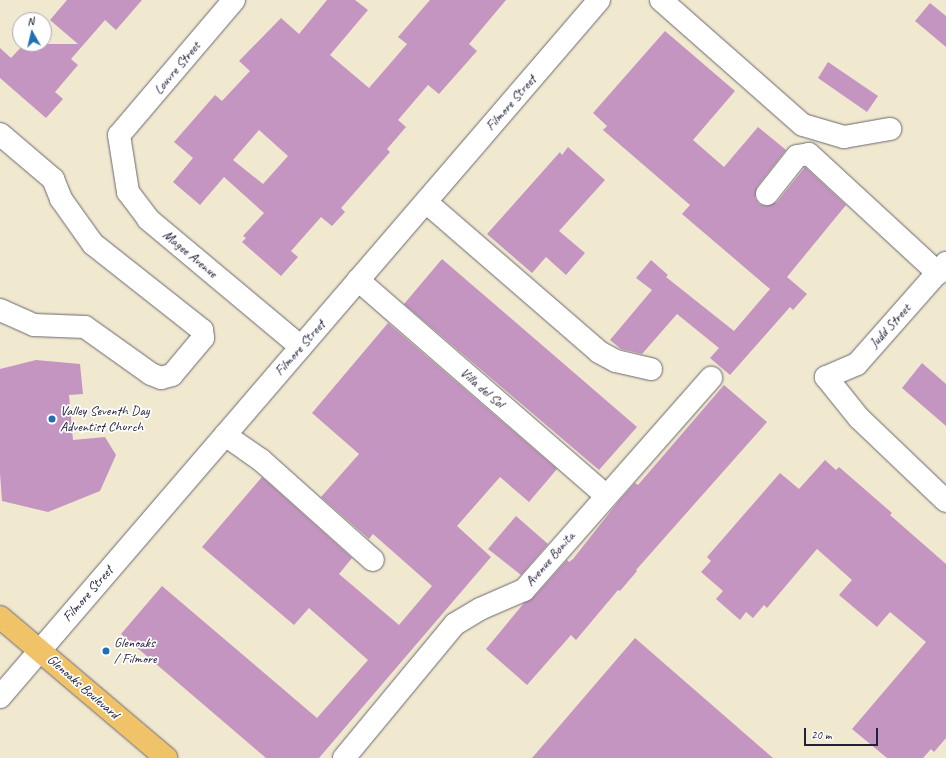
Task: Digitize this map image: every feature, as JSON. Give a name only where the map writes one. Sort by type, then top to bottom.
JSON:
[{"type":"main road","name":"Glenoaks Boulevard","points":[[0,617],[166,758]]},
{"type":"street","name":"Louvre Street","points":[[119,135],[234,0]]},
{"type":"street","name":"Filmore Street","points":[[0,697],[599,0]]},
{"type":"street","points":[[661,0],[803,125],[844,137],[890,129]]},
{"type":"street","points":[[0,134],[53,179],[61,199],[93,244],[202,330],[203,338],[172,375],[161,378],[152,374],[85,327],[34,325],[0,310]]},
{"type":"street","name":"Magee Avenue","points":[[119,135],[128,192],[148,219],[301,347]]},
{"type":"street","points":[[767,194],[797,156],[809,154],[942,268]]},
{"type":"street","points":[[426,202],[599,352],[616,361],[651,369]]},
{"type":"street","name":"Judd Street","points":[[942,268],[857,364],[826,377],[859,418],[946,501]]},
{"type":"street","name":"Villa del Sol","points":[[358,280],[605,495]]},
{"type":"street","name":"Avenue Bonita","points":[[344,758],[455,624],[480,609],[524,590],[605,495],[711,378]]},
{"type":"street","points":[[225,435],[261,460],[373,560]]},
{"type":"building","points":[[67,0],[142,0],[116,30],[105,20],[71,59],[78,65],[55,92],[63,99],[46,118],[0,78],[0,48],[11,58],[17,52],[52,52],[52,44],[78,44],[52,22],[52,18]]},
{"type":"building","points":[[327,0],[355,0],[368,10],[330,55],[369,88],[407,44],[398,37],[430,0],[506,0],[469,44],[477,51],[439,94],[428,85],[398,120],[406,127],[387,149],[390,152],[341,208],[345,212],[332,226],[321,217],[291,251],[298,257],[281,276],[242,242],[246,238],[243,236],[264,213],[224,177],[200,205],[173,182],[193,158],[174,142],[215,95],[222,101],[250,71],[239,61],[281,18],[299,34]],"holes":[[[259,130],[288,156],[263,184],[233,160]]]},
{"type":"building","points":[[930,3],[946,16],[946,47],[915,21]]},
{"type":"building","points":[[665,31],[735,91],[693,140],[724,167],[758,127],[786,150],[757,187],[755,198],[759,204],[766,206],[777,202],[805,167],[846,205],[787,277],[807,294],[793,310],[790,307],[730,375],[710,358],[719,348],[677,314],[642,354],[621,349],[610,340],[652,290],[636,278],[651,260],[668,275],[666,277],[734,331],[770,289],[682,214],[690,205],[603,130],[607,126],[593,113]]},
{"type":"building","points":[[828,62],[878,96],[867,112],[818,78]]},
{"type":"building","points":[[568,147],[605,180],[559,231],[585,253],[566,275],[546,257],[532,273],[487,234],[560,152],[562,155]]},
{"type":"building","points":[[442,259],[637,427],[599,470],[404,304]]},
{"type":"building","points":[[388,323],[557,469],[529,502],[500,477],[457,526],[491,557],[319,758],[266,758],[121,634],[162,586],[317,718],[368,660],[309,608],[294,625],[202,547],[262,477],[352,558],[339,574],[399,625],[432,586],[373,534],[369,539],[321,497],[359,454],[312,413]]},
{"type":"building","points":[[36,360],[80,364],[83,394],[69,395],[73,440],[105,437],[116,455],[100,491],[48,512],[2,501],[0,473],[0,369]]},
{"type":"building","points":[[922,363],[946,384],[946,426],[902,388]]},
{"type":"building","points":[[724,385],[767,422],[636,570],[637,571],[620,591],[618,590],[576,640],[571,635],[527,685],[486,649],[524,603],[533,598],[567,560],[569,562],[573,559],[618,502],[635,483],[638,485]]},
{"type":"building","points":[[825,460],[836,470],[839,467],[892,513],[890,515],[946,564],[946,738],[934,752],[931,749],[923,758],[887,758],[852,729],[926,642],[890,612],[877,627],[839,595],[852,580],[817,549],[767,608],[764,605],[753,618],[746,612],[740,620],[716,599],[723,591],[701,572],[711,561],[707,557],[780,473],[799,489]]},
{"type":"building","points":[[516,516],[548,544],[521,575],[488,549]]},
{"type":"building","points":[[635,638],[773,758],[532,758]]},
{"type":"place","name":"Valley Seventh Day Adventist Church","points":[[52,419]]},
{"type":"place","name":"Glenoaks / Filmore","points":[[106,651]]}]
